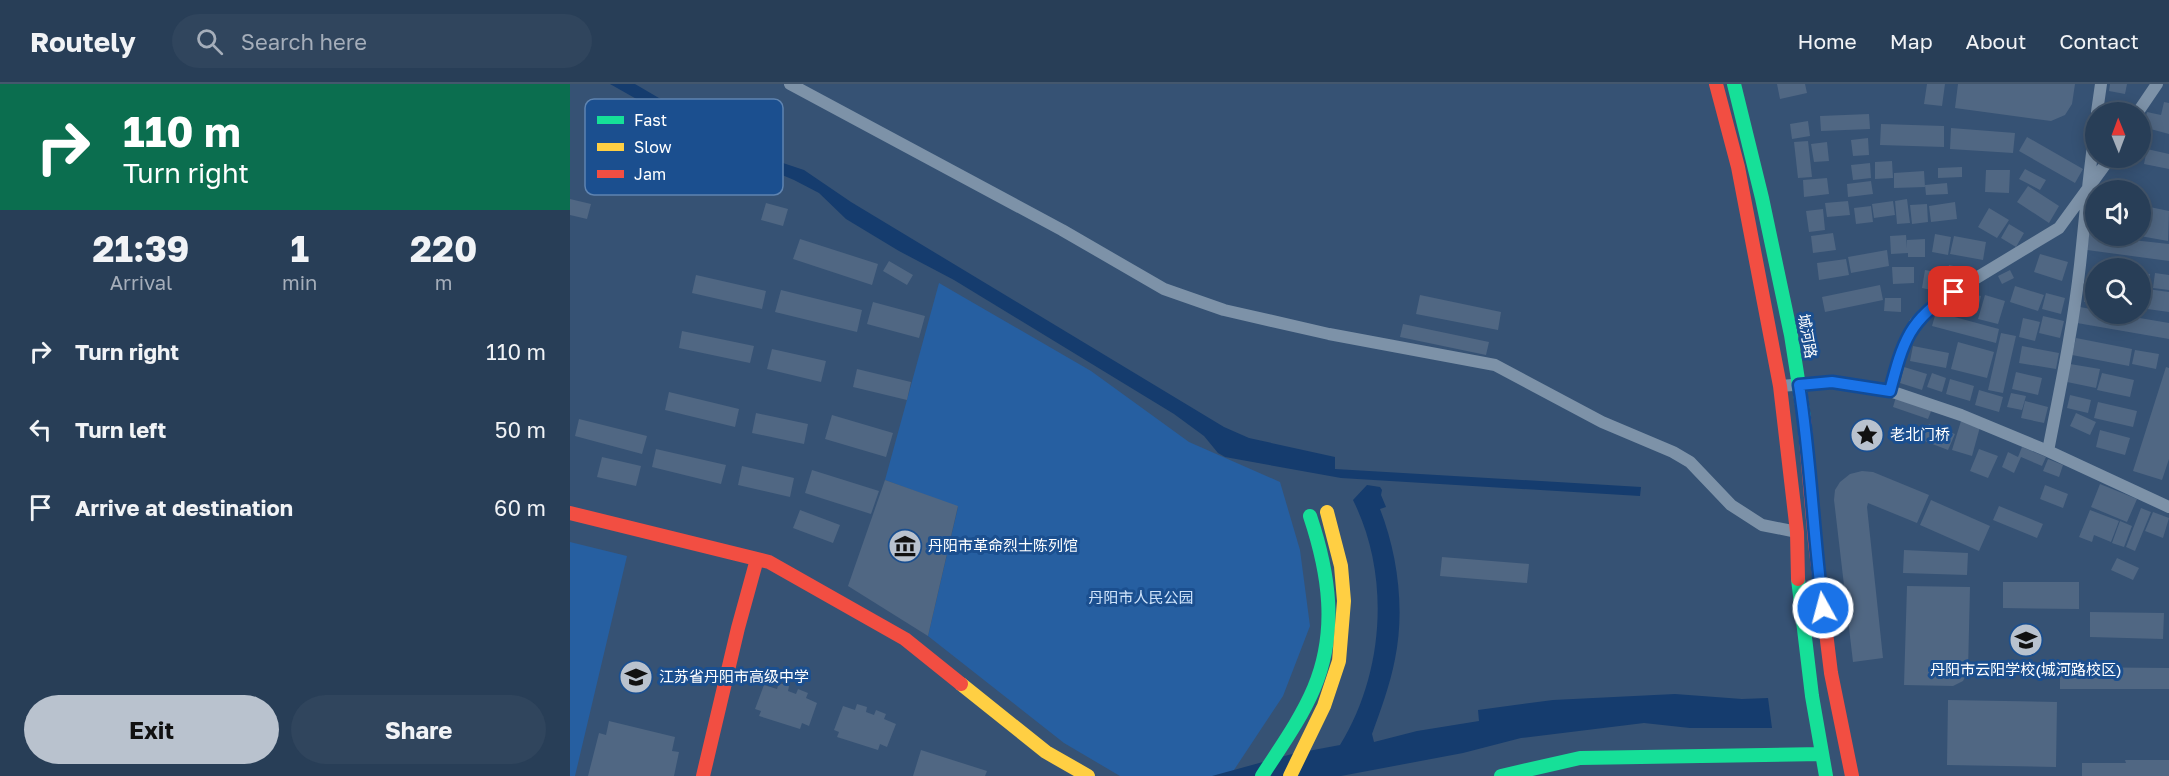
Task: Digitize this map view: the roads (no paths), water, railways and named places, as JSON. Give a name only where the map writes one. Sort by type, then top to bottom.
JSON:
[{"type":"street","points":[[790,84],[1062,230],[1164,289],[1235,313],[1329,334],[1495,365],[1602,422],[1673,452],[1690,462],[1731,505],[1762,525],[1797,532]]},
{"type":"street","points":[[1716,84],[1738,167],[1780,386],[1797,532],[1800,597],[1812,696],[1826,776]]},
{"type":"street","name":"城河路","points":[[1734,84],[1765,210],[1791,335],[1804,415],[1815,543],[1831,673],[1852,776]]},
{"type":"street","points":[[2098,102],[2101,84]]},
{"type":"street","points":[[2145,102],[2157,84]]},
{"type":"street","points":[[1890,391],[1899,356],[1915,323],[1935,303],[2059,228],[2085,192]]},
{"type":"street","points":[[2048,451],[2069,342],[2085,211]]},
{"type":"street","points":[[1780,386],[1832,382],[1890,391],[1961,415],[2048,451],[2169,507]]},
{"type":"street","points":[[1290,776],[1328,694],[1339,661],[1344,601],[1341,566],[1327,512]]},
{"type":"street","points":[[570,513],[768,562],[905,639],[1046,752],[1088,776]]},
{"type":"street","points":[[1262,776],[1314,688],[1325,648],[1329,621],[1328,584],[1320,546],[1310,516]]},
{"type":"street","points":[[703,776],[738,628],[758,559]]},
{"type":"street","points":[[1502,776],[1580,758],[1822,754]]},
{"type":"place","name":"老北门桥","points":[[1867,435]]},
{"type":"place","name":"丹阳市革命烈士陈列馆","points":[[905,546]]},
{"type":"place","name":"丹阳市云阳学校(城河路校区)","points":[[2026,640]]},
{"type":"place","name":"江苏省丹阳市高级中学","points":[[636,677]]},
{"type":"park label","name":"丹阳市人民公园","points":[[1141,598]]}]
